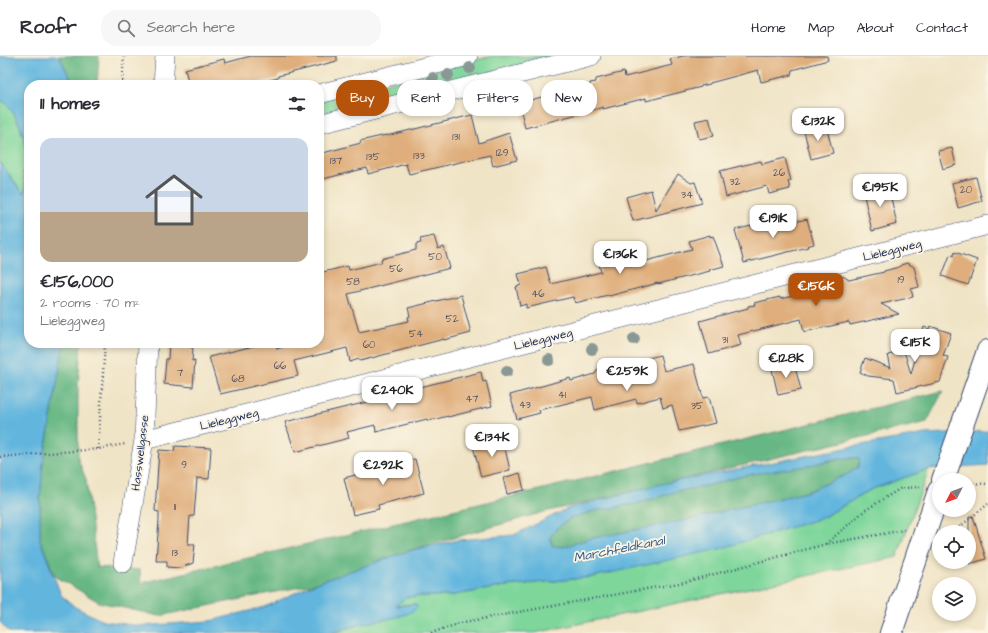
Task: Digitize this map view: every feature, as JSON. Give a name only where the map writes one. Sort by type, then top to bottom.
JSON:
[{"type":"street","points":[[163,80],[165,56]]},
{"type":"street","points":[[324,93],[468,56]]},
{"type":"street","points":[[324,123],[591,56]]},
{"type":"street","name":"Lieleggweg","points":[[144,440],[988,225]]},
{"type":"street","name":"Hasswellgasse","points":[[123,563],[144,440],[148,348]]},
{"type":"street","points":[[945,473],[988,352]]},
{"type":"street","points":[[891,633],[932,511]]},
{"type":"path","points":[[122,80],[124,56]]},
{"type":"path","points":[[98,449],[105,348]]},
{"type":"path","points":[[0,457],[98,449],[144,440]]},
{"type":"path","points":[[976,483],[988,484]]},
{"type":"path","points":[[826,544],[864,511],[902,488]]},
{"type":"path","points":[[962,525],[988,504]]},
{"type":"path","points":[[431,633],[464,622],[684,582],[826,544],[903,530],[926,529]]},
{"type":"green space","points":[[59,56],[99,56],[97,80],[70,80]]},
{"type":"green space","points":[[492,56],[558,56],[463,80],[455,82],[455,80],[398,80]]},
{"type":"green space","points":[[397,80],[397,97],[389,99],[389,82]]},
{"type":"green space","points":[[336,96],[336,113],[324,116],[324,99]]},
{"type":"green space","points":[[0,99],[11,108],[24,139],[23,194],[0,162]]},
{"type":"green space","points":[[63,348],[81,348],[78,387],[78,459],[86,479],[97,567],[140,570],[141,583],[543,489],[943,391],[927,422],[544,512],[408,551],[314,584],[159,616],[99,602],[55,576],[40,540],[40,498],[43,463]]},
{"type":"green space","points":[[849,458],[858,458],[860,460],[858,467],[848,474],[807,492],[682,521],[588,539],[563,547],[552,546],[550,537],[557,528],[569,519],[593,511],[636,504],[674,492],[710,485],[745,475]]},
{"type":"green space","points":[[929,469],[897,557],[535,633],[332,633],[361,624],[409,604],[395,605],[407,597],[449,596],[506,586],[592,577],[822,518],[872,489]]},
{"type":"water","points":[[0,56],[59,56],[70,78],[70,80],[24,80],[24,138],[20,126],[12,111],[0,99]]},
{"type":"water","name":"Marchfeldkanal","points":[[0,162],[23,194],[24,192],[24,348],[63,348],[43,463],[40,498],[40,540],[61,595],[75,607],[103,621],[141,626],[210,621],[265,607],[314,584],[408,551],[458,540],[514,535],[569,508],[661,484],[925,434],[988,431],[988,465],[929,469],[872,489],[822,518],[719,549],[592,577],[506,586],[449,596],[407,597],[396,606],[415,604],[418,607],[407,614],[358,625],[332,633],[10,633],[0,622]],"holes":[[[849,458],[858,458],[860,460],[858,467],[848,474],[807,492],[682,521],[588,539],[563,547],[552,546],[550,537],[557,528],[569,519],[593,511],[636,504],[674,492],[710,485],[746,475],[807,466],[830,460]]]},
{"type":"building","points":[[251,56],[337,56],[337,61],[278,76],[278,78],[270,80],[188,80],[185,69],[224,59],[225,63]]},
{"type":"building","points":[[683,56],[827,56],[828,60],[792,70],[791,75],[761,82],[758,70],[646,101],[646,98],[603,109],[603,107],[597,109],[596,79],[624,72],[625,77],[672,65],[670,59]]},
{"type":"building","points":[[541,97],[541,116],[570,116],[525,128],[522,116],[533,116],[533,99]]},
{"type":"building","points":[[472,116],[479,143],[509,133],[517,160],[493,166],[490,155],[409,174],[406,164],[368,174],[367,168],[324,179],[324,153],[361,143],[360,141]]},
{"type":"building","points":[[709,118],[714,136],[699,139],[695,121]]},
{"type":"building","points":[[826,125],[833,153],[811,159],[804,131]]},
{"type":"building","points":[[952,148],[956,165],[943,169],[938,151]]},
{"type":"building","points":[[785,158],[791,181],[788,181],[790,189],[769,194],[767,186],[726,197],[720,171],[761,161],[762,164]]},
{"type":"building","points":[[678,174],[691,183],[695,182],[702,203],[633,221],[626,197],[651,190],[656,210]]},
{"type":"building","points":[[976,177],[982,201],[958,208],[952,183]]},
{"type":"building","points":[[886,185],[888,198],[891,198],[897,224],[872,231],[863,191]]},
{"type":"building","points":[[783,218],[785,224],[807,219],[814,244],[807,246],[808,247],[744,263],[735,230]]},
{"type":"building","points":[[710,235],[710,237],[713,236],[724,266],[658,284],[575,303],[573,297],[526,308],[526,304],[520,306],[516,287],[521,285],[518,274],[546,267],[551,284],[601,272],[598,261],[628,253],[631,265],[692,249],[689,241]]},
{"type":"building","points":[[434,236],[438,249],[444,247],[450,268],[348,294],[359,332],[409,321],[408,317],[410,316],[408,308],[461,295],[471,333],[360,361],[359,359],[350,362],[347,348],[294,361],[298,376],[220,394],[209,357],[246,348],[324,348],[324,272],[348,266],[349,270],[382,262],[381,259],[416,250],[416,244],[421,243],[420,239]]},
{"type":"building","points":[[955,252],[977,260],[968,285],[942,276],[950,255],[953,256]]},
{"type":"building","points":[[907,263],[914,267],[919,287],[911,289],[913,297],[881,304],[899,314],[850,325],[849,322],[804,332],[801,319],[738,335],[741,345],[709,354],[700,321],[748,308],[748,306],[755,305],[754,303],[814,291],[813,288],[840,281],[843,276],[849,280],[884,272]]},
{"type":"building","points":[[930,326],[951,333],[943,356],[948,357],[940,382],[897,392],[894,379],[868,376],[860,372],[865,358],[891,368],[888,355],[904,351],[911,374],[924,327],[929,329]]},
{"type":"building","points":[[169,348],[193,348],[192,361],[195,360],[193,387],[164,384],[166,359],[168,359]]},
{"type":"building","points":[[660,355],[664,371],[694,364],[703,398],[709,397],[716,423],[679,431],[672,405],[663,408],[660,397],[637,403],[636,399],[595,410],[592,397],[539,410],[540,413],[517,419],[510,395],[570,378],[571,381],[595,374],[599,367],[603,370]]},
{"type":"building","points":[[794,363],[801,390],[778,395],[772,369]]},
{"type":"building","points":[[481,372],[483,382],[486,381],[492,406],[428,421],[427,419],[376,432],[375,425],[347,432],[349,438],[295,452],[285,422],[388,397],[416,388]]},
{"type":"building","points":[[503,440],[510,470],[481,477],[473,446]]},
{"type":"building","points":[[175,446],[211,448],[209,479],[197,478],[194,516],[190,516],[188,544],[195,544],[193,563],[180,568],[167,567],[167,561],[156,561],[159,512],[155,511],[159,450],[174,451]]},
{"type":"building","points":[[415,459],[424,493],[378,505],[379,509],[353,515],[344,478]]},
{"type":"building","points":[[520,473],[524,490],[507,494],[503,478]]},
{"type":"building","points":[[969,517],[973,517],[976,525],[969,525]]},
{"type":"building","points":[[976,526],[986,559],[976,562]]}]
